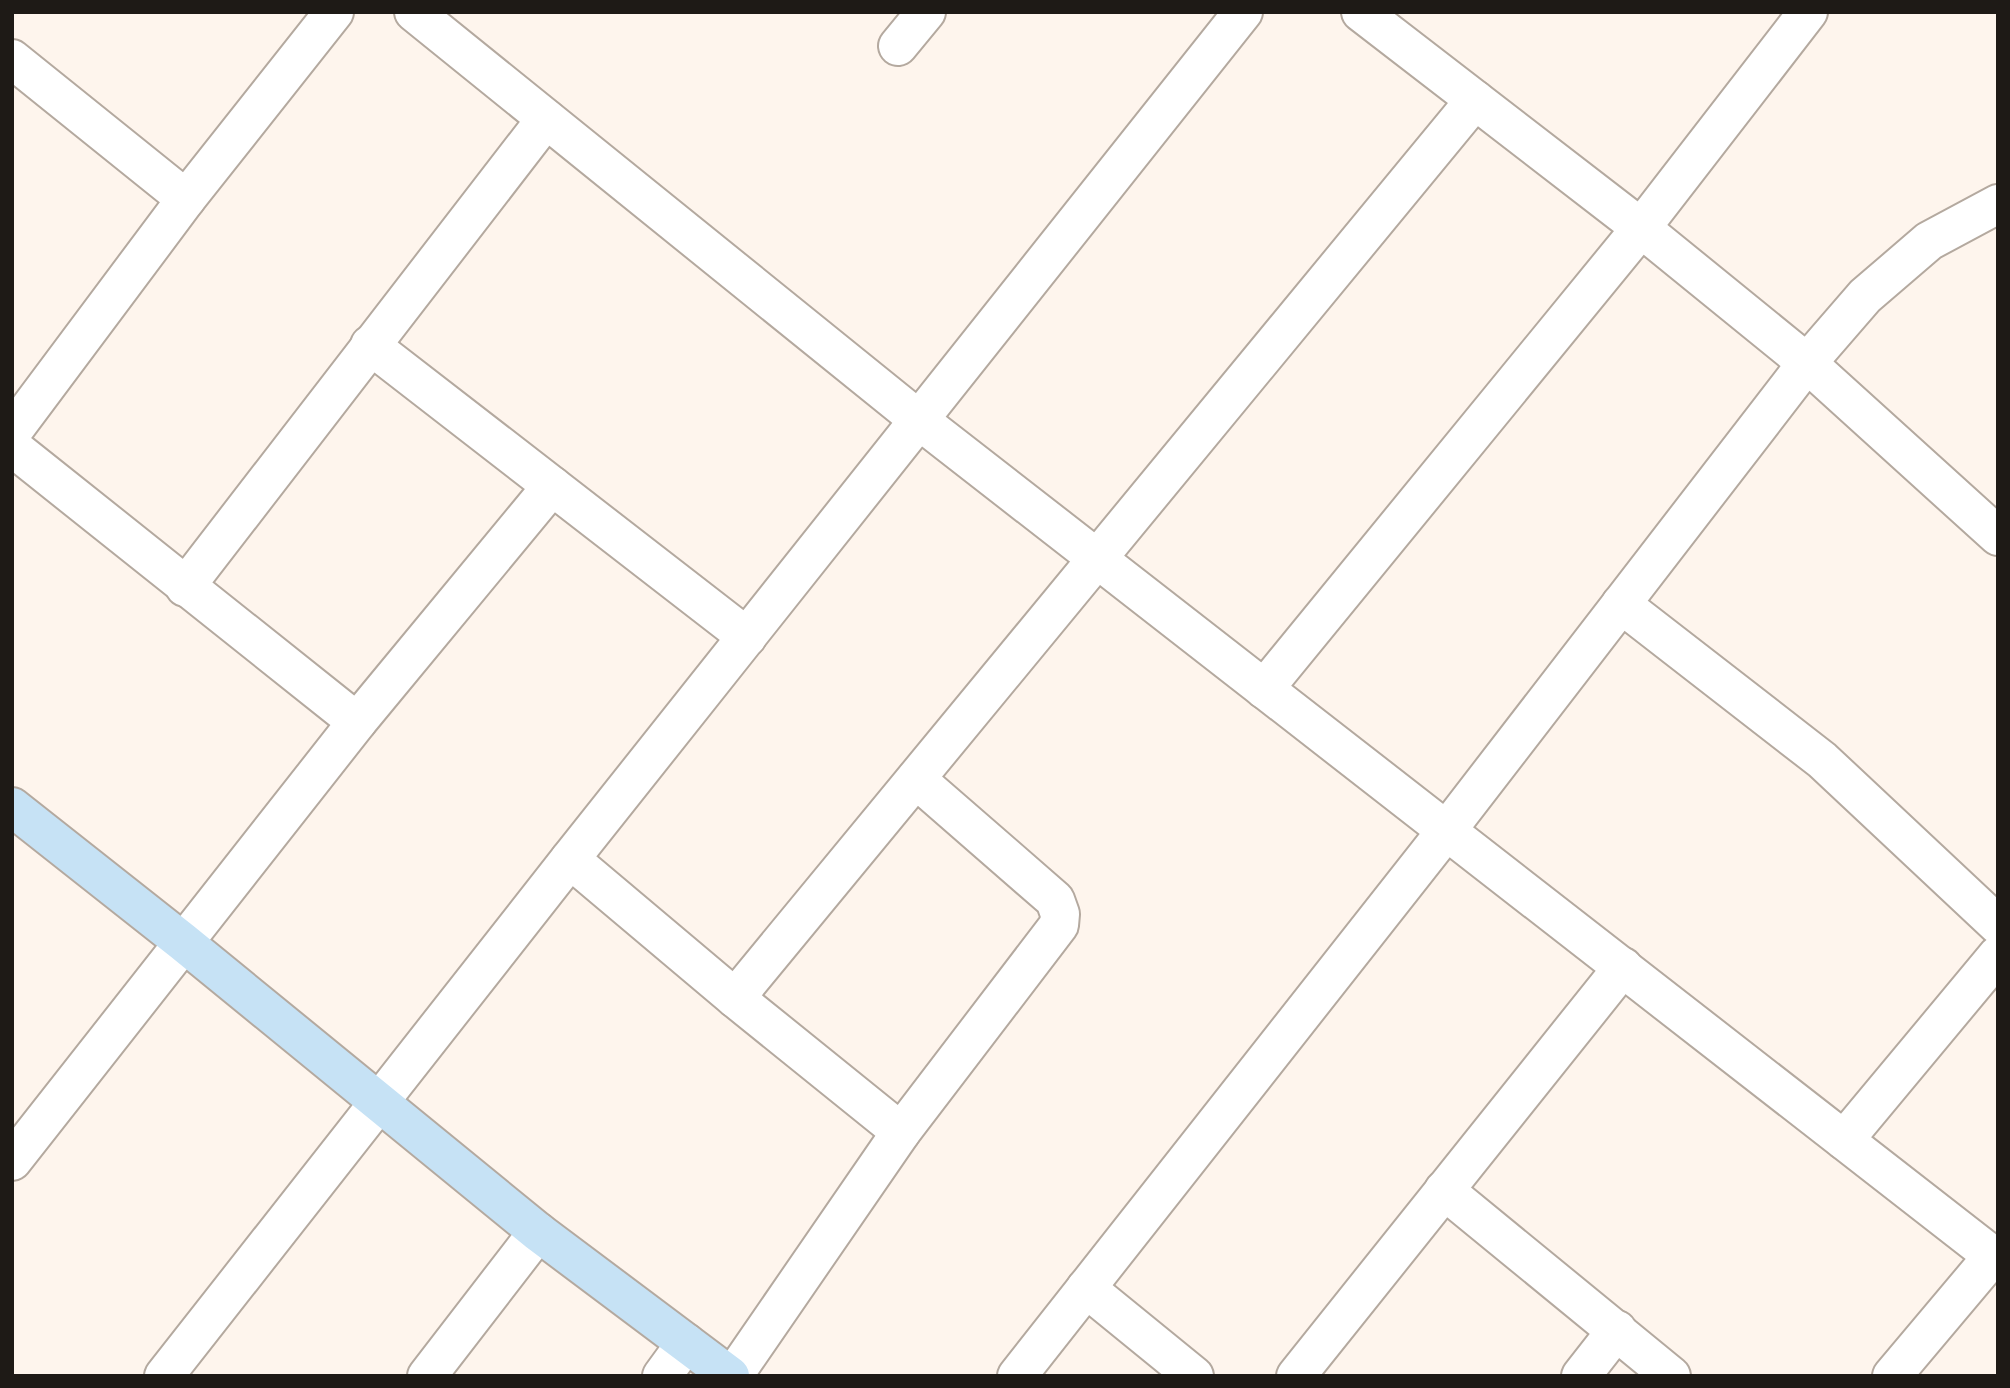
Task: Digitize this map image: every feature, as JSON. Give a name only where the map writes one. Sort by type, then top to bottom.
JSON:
[{"type":"street","points":[[12,432],[186,199],[334,12]]},
{"type":"street","points":[[414,12],[919,420],[1995,1258],[1892,1376]]},
{"type":"street","points":[[898,46],[926,12]]},
{"type":"street","points":[[164,1376],[570,859],[1243,12]]},
{"type":"street","points":[[1361,12],[1641,228],[1807,363],[1998,536]]},
{"type":"street","points":[[1264,689],[1641,228],[1791,19]]},
{"type":"street","points":[[12,59],[186,199]]},
{"type":"street","points":[[735,998],[1475,100]]},
{"type":"street","points":[[185,587],[546,119]]},
{"type":"street","points":[[1017,1376],[1447,831],[1807,363],[1865,296],[1929,241],[1998,204]]},
{"type":"street","points":[[370,345],[747,637]]},
{"type":"street","points":[[12,447],[357,722]]},
{"type":"street","points":[[12,1161],[357,722],[552,486]]},
{"type":"street","points":[[1621,604],[1822,760],[1998,925]]},
{"type":"street","points":[[12,807],[183,942],[538,1232],[731,1376],[901,1132],[1059,925],[1060,914],[1055,900],[916,779]]},
{"type":"street","points":[[570,859],[735,998],[901,1132]]},
{"type":"street","points":[[1844,1140],[1998,955]]},
{"type":"street","points":[[1296,1376],[1623,967]]},
{"type":"street","points":[[1444,1190],[1671,1376]]},
{"type":"street","points":[[427,1376],[538,1232]]},
{"type":"street","points":[[1086,1288],[1194,1376]]},
{"type":"street","points":[[1581,1376],[1617,1330]]},
{"type":"street","points":[[662,1376],[686,1343]]}]
